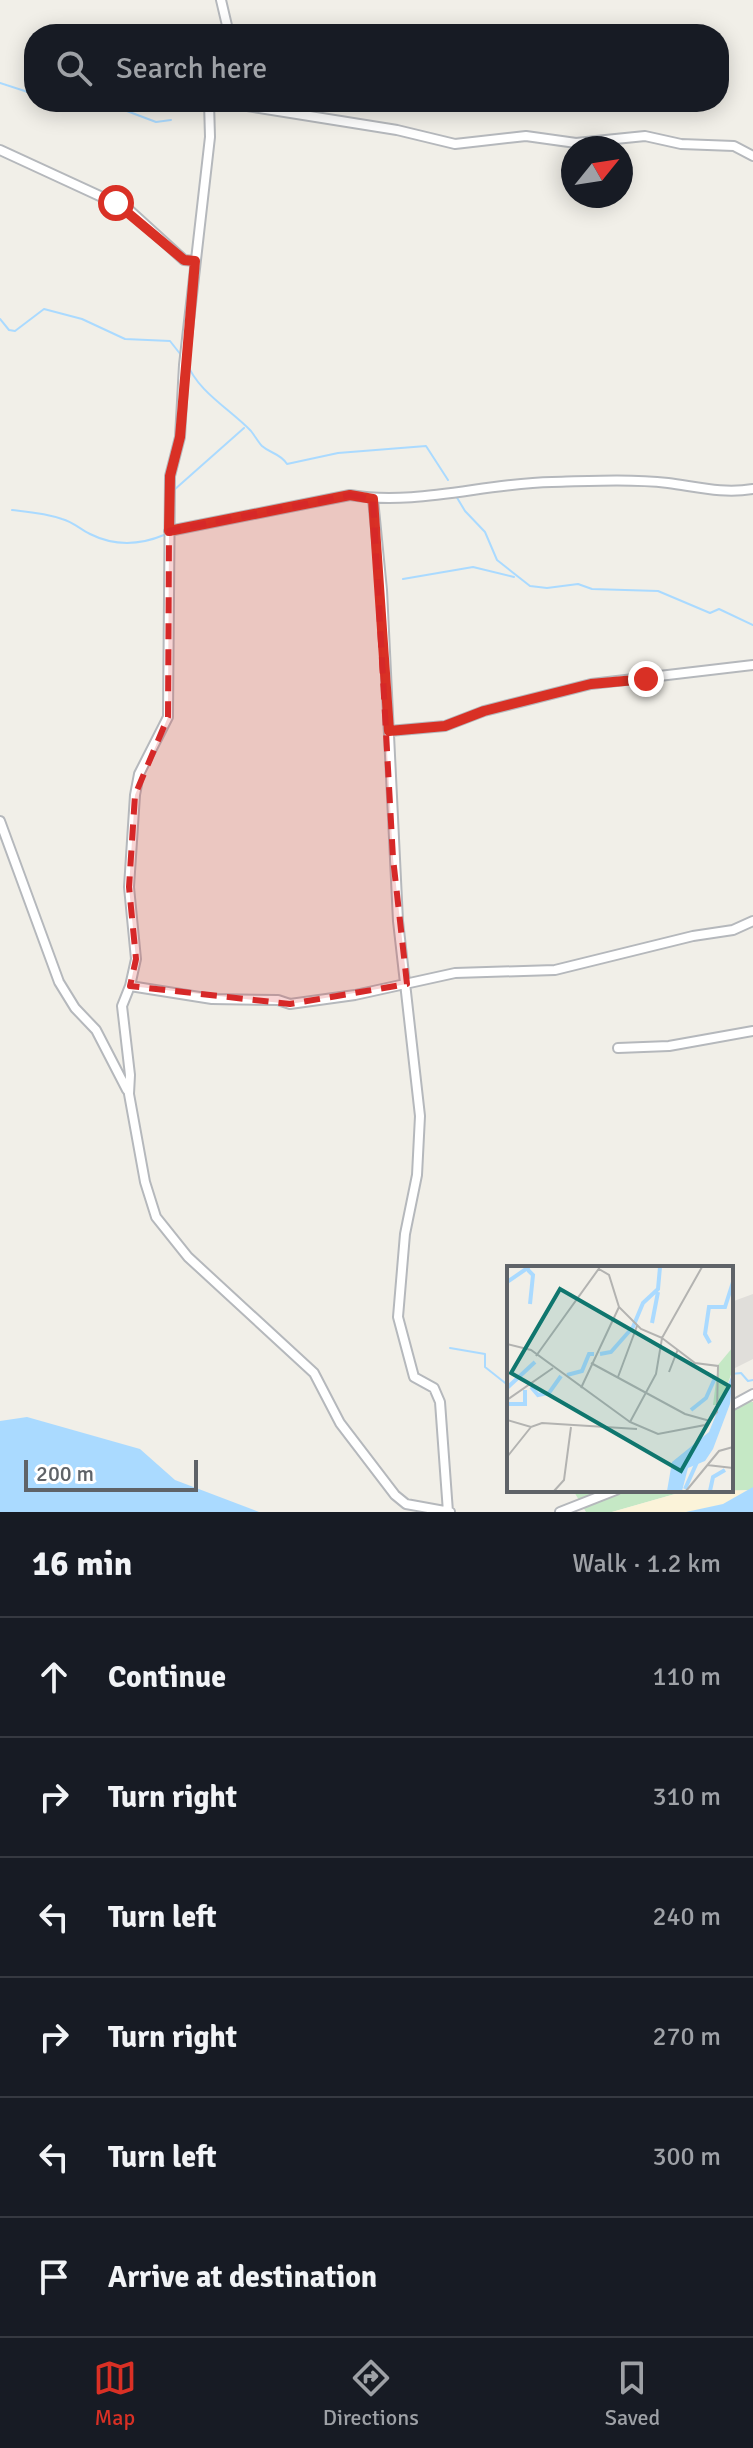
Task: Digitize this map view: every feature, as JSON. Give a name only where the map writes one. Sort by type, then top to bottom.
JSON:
[{"type":"street","points":[[221,0],[227,24]]},
{"type":"street","points":[[209,112],[210,137],[195,261],[180,437],[170,476],[168,717],[139,774],[135,795],[129,887],[136,959],[122,1006],[129,1094],[145,1182],[162,1228],[188,1257],[314,1373],[340,1423],[395,1495],[406,1504],[449,1512],[440,1402],[434,1388],[414,1377],[398,1317],[405,1234],[417,1175],[420,1116],[393,858],[389,731],[373,499]]},
{"type":"street","points":[[284,112],[397,130],[455,144],[526,136],[576,143],[645,136],[681,144],[734,146],[753,156]]},
{"type":"street","points":[[0,150],[128,209],[184,260],[195,261]]},
{"type":"street","points":[[169,531],[350,495],[373,499],[552,482],[666,483],[727,493],[753,489]]},
{"type":"street","points":[[389,731],[445,726],[484,711],[591,684],[753,665]]},
{"type":"street","points":[[0,821],[59,982],[107,1050],[129,1094]]},
{"type":"street","points":[[130,986],[212,999],[278,1000],[290,1004],[455,973],[555,970],[693,936],[733,930],[753,921]]},
{"type":"street","points":[[618,1048],[663,1047],[753,1031]]},
{"type":"street","points":[[107,1050],[127,1045]]},
{"type":"street","points":[[733,1405],[753,1394]]},
{"type":"street","points":[[560,1512],[611,1492]]},
{"type":"highlighted area","points":[[350,495],[373,499],[393,858],[407,984],[290,1004],[130,986],[136,959],[129,887],[135,795],[168,717],[169,531]]},
{"type":"shaded area","points":[[753,1294],[753,1359],[733,1369],[733,1301]]},
{"type":"green space","points":[[753,1402],[753,1490],[733,1491],[733,1405]]},
{"type":"green space","points":[[574,1492],[682,1492],[612,1512],[586,1512]]},
{"type":"sand","points":[[753,1490],[753,1512],[612,1512],[682,1492]]},
{"type":"water","points":[[27,1417],[140,1449],[175,1480],[259,1512],[0,1512],[0,1421]]},
{"type":"water","points":[[753,1487],[753,1512],[686,1512],[723,1504]]},
{"type":"waterway","points":[[0,83],[24,91]]},
{"type":"waterway","points":[[130,112],[156,122],[171,120]]},
{"type":"waterway","points":[[0,319],[9,330],[15,331],[44,309],[82,319],[125,339],[170,341],[181,355]]},
{"type":"waterway","points":[[187,363],[206,391],[251,431],[262,446],[287,464],[338,453],[426,446],[448,480]]},
{"type":"waterway","points":[[174,490],[244,428]]},
{"type":"waterway","points":[[456,496],[465,511],[485,532],[497,560],[530,586],[547,588],[578,584],[592,589],[658,591],[710,613],[719,609],[753,625]]},
{"type":"waterway","points":[[12,510],[56,517],[99,538],[118,542],[146,541],[164,535]]},
{"type":"waterway","points":[[403,579],[473,567],[514,577]]},
{"type":"waterway","points":[[450,1348],[485,1354],[485,1367],[507,1384]]},
{"type":"waterway","points":[[733,1374],[741,1373],[748,1381],[753,1380]]},
{"type":"route","points":[[116,203],[128,209],[184,260],[195,261],[180,437],[170,476],[169,531],[350,495],[373,499],[382,590],[389,731],[445,726],[484,711],[591,684],[646,679]]}]
